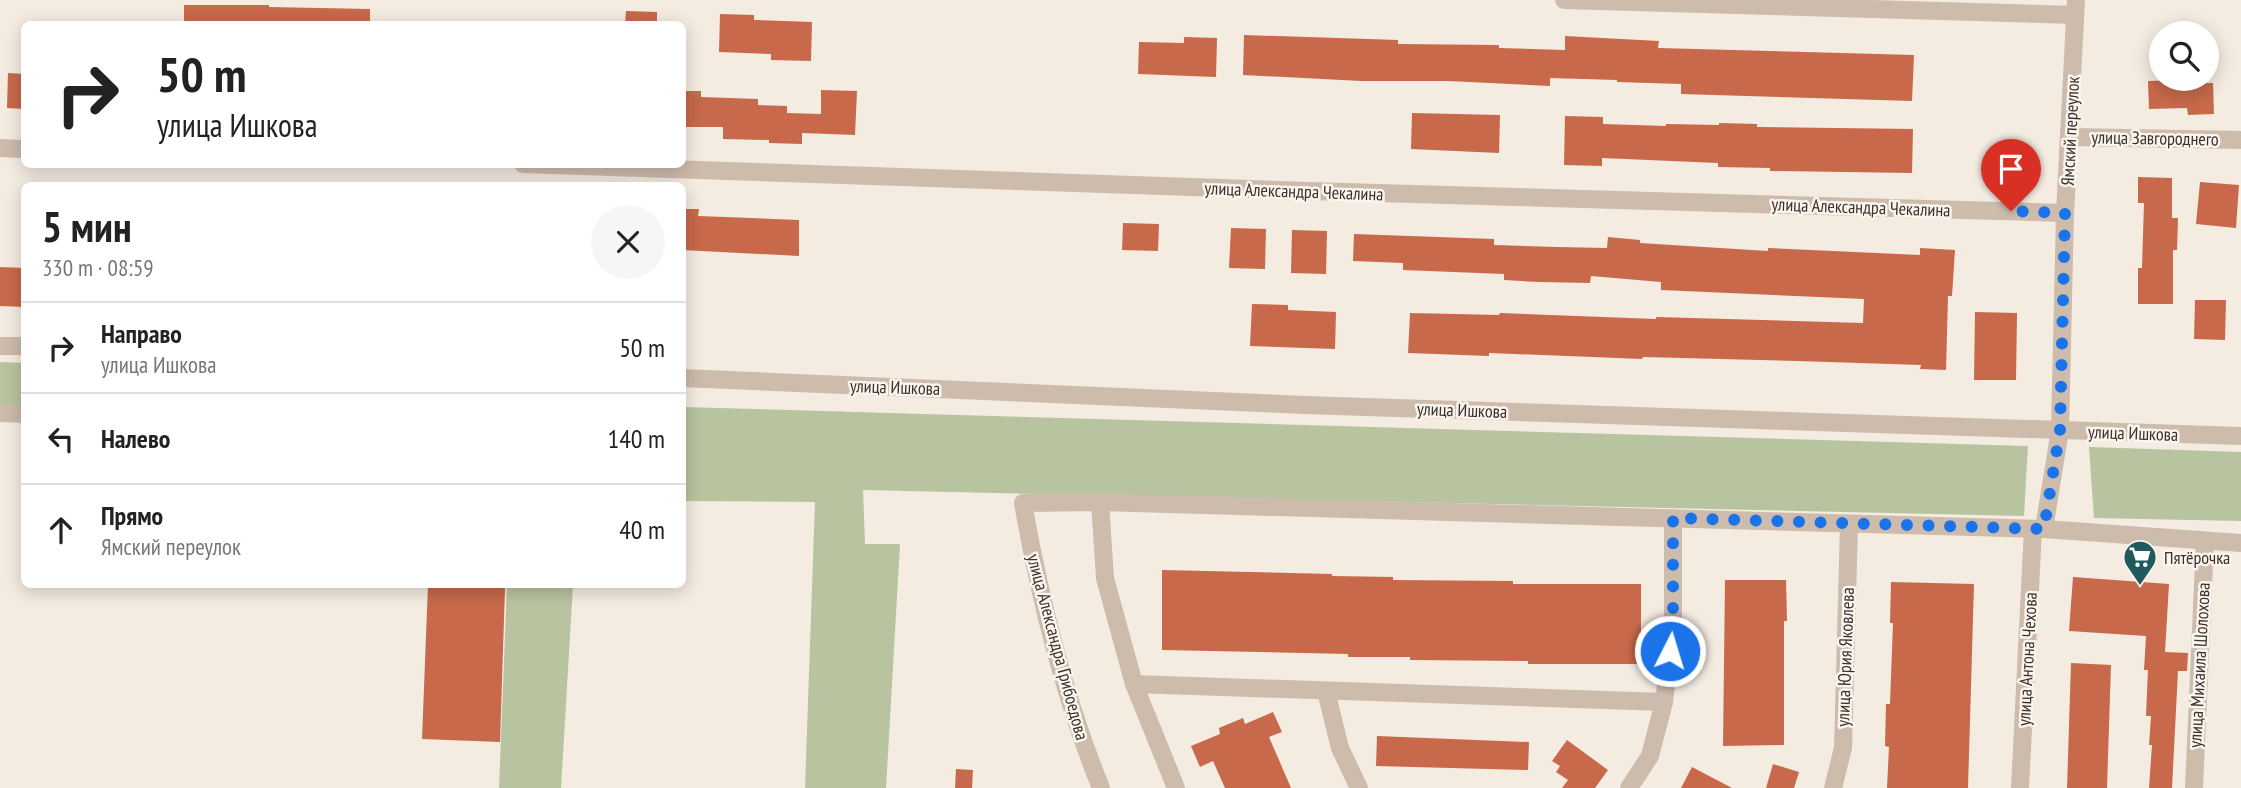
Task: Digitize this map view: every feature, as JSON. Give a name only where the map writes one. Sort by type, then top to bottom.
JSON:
[{"type":"street","points":[[1564,0],[2075,7]]},
{"type":"street","name":"Ямский переулок","points":[[2060,430],[2065,213],[2075,7]]},
{"type":"street","name":"улица Завгороднего","points":[[2070,137],[2241,140]]},
{"type":"street","points":[[0,148],[21,149]]},
{"type":"street","name":"улица Александра Чекалина","points":[[637,168],[1295,191],[2065,213]]},
{"type":"street","points":[[0,346],[21,346]]},
{"type":"street","name":"улица Ишкова","points":[[686,378],[1305,405],[2241,436]]},
{"type":"street","points":[[0,413],[21,414]]},
{"type":"street","name":"улица Антона Чехова","points":[[2020,788],[2038,529],[2060,430]]},
{"type":"street","points":[[1176,788],[1135,684],[1105,578],[1100,502],[2038,529],[2241,543]]},
{"type":"street","name":"улица Александра Грибоедова","points":[[1100,502],[1023,503],[1036,580],[1077,722],[1101,788]]},
{"type":"street","points":[[1629,788],[1650,756],[1664,702],[1673,626],[1673,518]]},
{"type":"street","name":"улица Юрия Яковлева","points":[[1833,788],[1843,748],[1849,524]]},
{"type":"street","name":"улица Михаила Шолохова","points":[[2194,788],[2205,541]]},
{"type":"street","points":[[1135,684],[1664,702]]},
{"type":"street","points":[[1326,691],[1340,748],[1359,788]]},
{"type":"green space","points":[[0,362],[21,363],[21,411],[0,410]]},
{"type":"green space","points":[[686,407],[2028,446],[2024,516],[863,490],[865,544],[900,544],[886,788],[805,788],[815,502],[686,501]]},
{"type":"green space","points":[[2089,447],[2241,452],[2241,521],[2094,518]]},
{"type":"green space","points":[[507,588],[573,588],[561,788],[499,788]]},
{"type":"building","points":[[184,5],[370,9],[370,21],[184,21]]},
{"type":"building","points":[[626,11],[657,12],[657,21],[625,21]]},
{"type":"building","points":[[720,14],[754,15],[754,20],[812,22],[811,61],[771,60],[771,54],[719,52]]},
{"type":"building","points":[[1244,35],[1398,40],[1398,44],[1499,45],[1499,48],[1565,50],[1565,36],[1659,41],[1658,48],[1914,55],[1912,101],[1681,94],[1681,84],[1617,80],[1550,78],[1550,86],[1243,75]]},
{"type":"building","points":[[1184,37],[1217,38],[1216,77],[1138,74],[1139,42],[1184,43]]},
{"type":"building","points":[[8,73],[21,74],[21,109],[7,108]]},
{"type":"building","points":[[2148,81],[2149,91],[2213,91],[2214,114],[2188,115],[2187,108],[2149,109]]},
{"type":"building","points":[[821,90],[857,91],[855,135],[802,133],[802,144],[723,139],[723,127],[686,127],[686,91],[701,91],[701,97],[758,99],[758,105],[787,106],[787,113],[821,114]]},
{"type":"building","points":[[1412,113],[1500,115],[1499,153],[1411,149]]},
{"type":"building","points":[[1565,116],[1603,117],[1603,124],[1666,126],[1719,123],[1757,124],[1757,127],[1913,129],[1912,173],[1770,171],[1770,168],[1718,167],[1718,163],[1602,158],[1602,166],[1564,165]]},
{"type":"building","points":[[2138,177],[2172,178],[2172,218],[2178,218],[2177,250],[2173,250],[2173,304],[2138,304],[2138,268],[2142,268],[2144,203],[2138,203]]},
{"type":"building","points":[[2200,182],[2239,185],[2236,228],[2196,224]]},
{"type":"building","points":[[686,209],[699,209],[698,216],[799,220],[799,256],[686,250]]},
{"type":"building","points":[[1123,223],[1159,224],[1158,251],[1122,250]]},
{"type":"building","points":[[1231,228],[1266,229],[1265,269],[1229,268]]},
{"type":"building","points":[[1292,230],[1327,231],[1326,274],[1291,273]]},
{"type":"building","points":[[1354,234],[1494,239],[1494,245],[1557,247],[1607,248],[1608,237],[1640,240],[1640,243],[1768,251],[1768,248],[1920,255],[1920,248],[1955,250],[1952,296],[1948,296],[1946,370],[1920,369],[1921,365],[1798,361],[1408,353],[1410,313],[1863,323],[1864,299],[1661,290],[1661,282],[1591,276],[1590,283],[1539,282],[1504,280],[1504,274],[1403,270],[1403,263],[1353,261]]},
{"type":"building","points":[[0,267],[21,268],[21,307],[0,306]]},
{"type":"building","points":[[2195,300],[2226,300],[2225,340],[2194,339]]},
{"type":"building","points":[[1252,304],[1288,305],[1288,310],[1336,312],[1335,349],[1250,346]]},
{"type":"building","points":[[1975,312],[2017,313],[2016,380],[1974,380]]},
{"type":"building","points":[[1162,570],[1332,574],[1393,577],[1393,580],[1513,581],[1513,584],[1641,584],[1641,664],[1528,664],[1528,661],[1348,657],[1348,654],[1162,650]]},
{"type":"building","points":[[2073,577],[2169,584],[2165,652],[2188,653],[2187,671],[2178,671],[2172,788],[2149,788],[2152,745],[2149,745],[2151,716],[2146,716],[2146,636],[2069,631]]},
{"type":"building","points":[[1725,580],[1786,580],[1784,745],[1723,746]]},
{"type":"building","points":[[1891,582],[1974,584],[1968,788],[1887,788],[1889,747],[1885,746],[1886,704],[1890,704],[1893,623],[1890,623]]},
{"type":"building","points":[[428,588],[505,588],[500,742],[422,739]]},
{"type":"building","points":[[2071,663],[2111,665],[2107,788],[2067,788]]},
{"type":"building","points":[[1273,712],[1282,732],[1269,737],[1291,788],[1225,788],[1213,761],[1200,767],[1191,746],[1220,734],[1219,728],[1243,718],[1245,724]]},
{"type":"building","points":[[1377,736],[1529,742],[1528,770],[1376,766]]},
{"type":"building","points":[[1567,740],[1608,770],[1595,788],[1562,788],[1568,780],[1556,772],[1560,766],[1552,761]]},
{"type":"building","points":[[1773,764],[1799,772],[1794,788],[1766,788]]},
{"type":"building","points":[[1692,767],[1732,788],[1681,788]]},
{"type":"building","points":[[956,769],[973,770],[972,788],[955,788]]},
{"type":"place","name":"Пятёрочка","points":[[2140,587]]},
{"type":"route","points":[[1670,651],[1673,626],[1673,518],[2044,529],[2060,430],[2065,213],[2011,211]]}]
